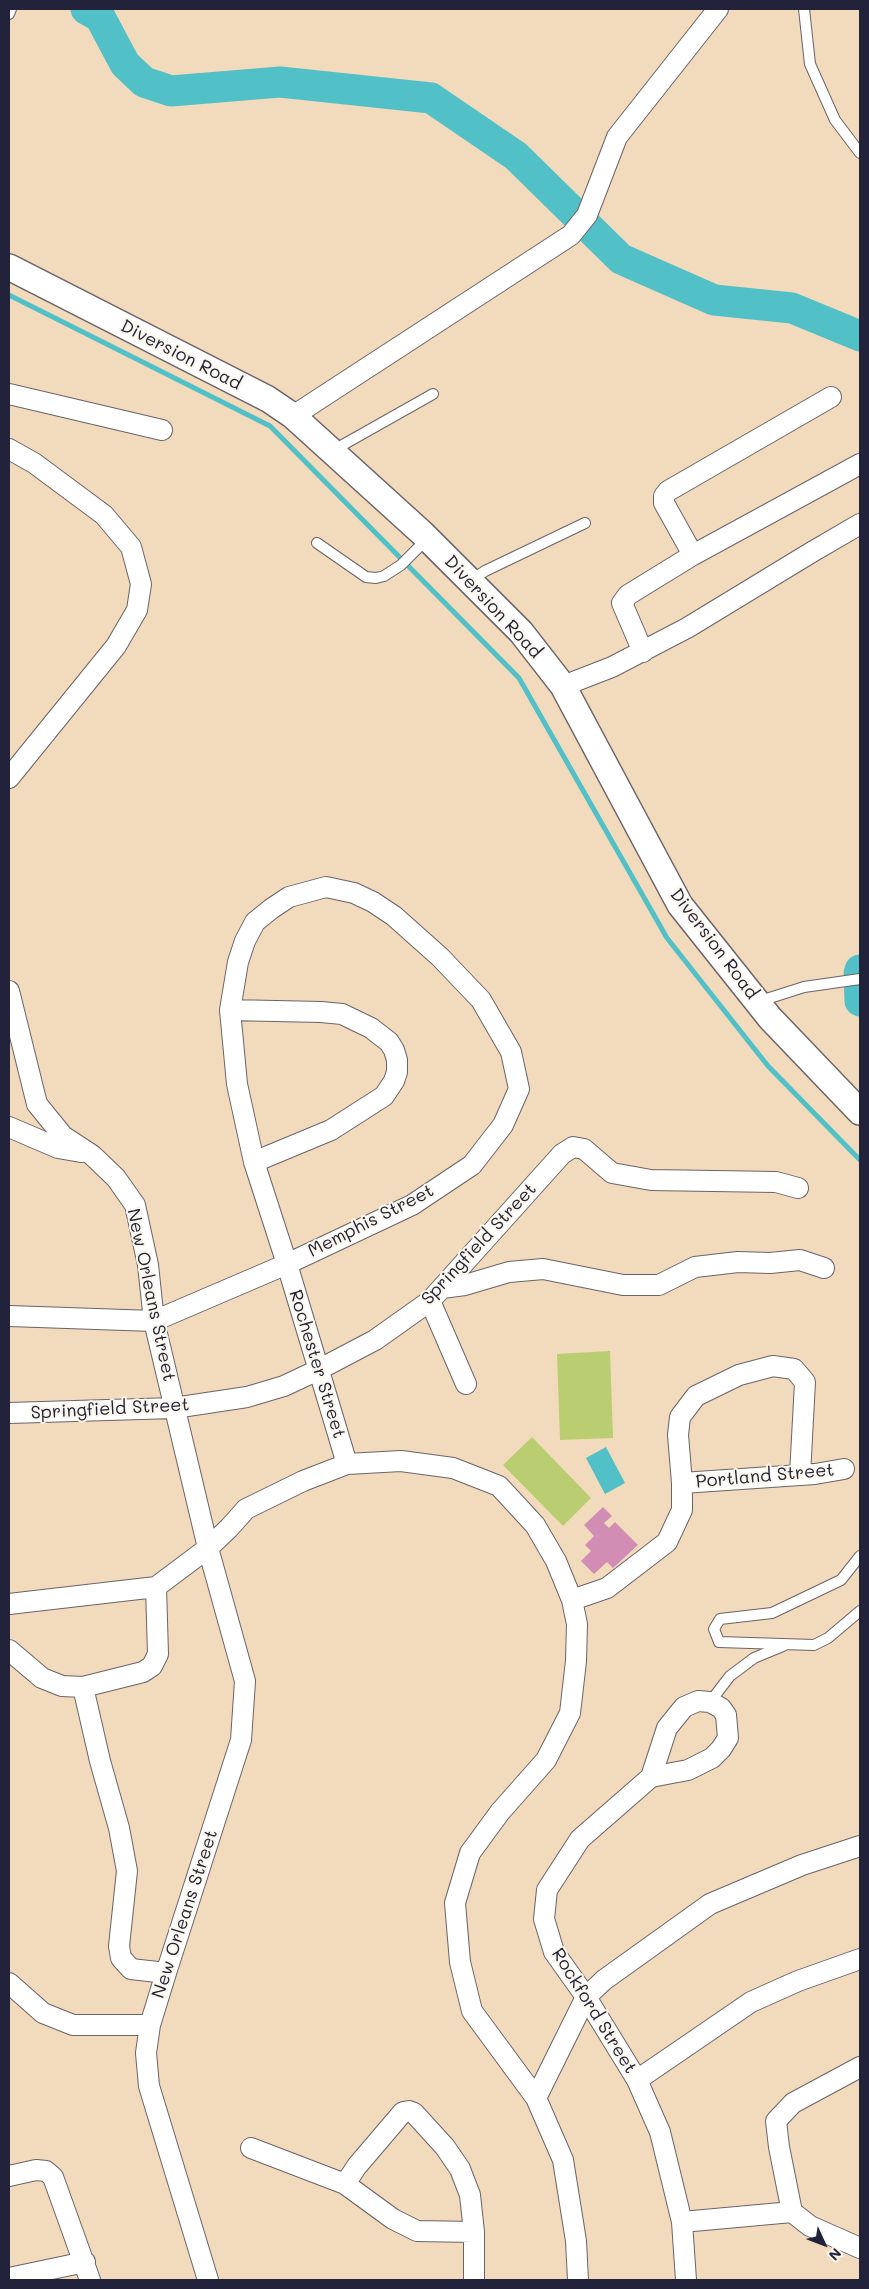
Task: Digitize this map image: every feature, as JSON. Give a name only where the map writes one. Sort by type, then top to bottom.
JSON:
[{"type":"street","points":[[293,416],[571,235],[587,215],[617,138],[718,9]]},
{"type":"street","name":"Diversion Road","points":[[9,267],[268,399],[293,416],[331,451],[422,545],[470,581],[521,632],[563,686],[680,905],[770,1018],[860,1112]]},
{"type":"street","points":[[9,394],[162,430]]},
{"type":"street","points":[[693,555],[664,503],[664,496],[668,491],[831,397]]},
{"type":"street","points":[[9,449],[34,463],[104,515],[131,547],[141,584],[137,610],[116,646],[9,778]]},
{"type":"street","points":[[643,652],[622,604],[628,595],[693,555],[860,464]]},
{"type":"street","points":[[563,686],[612,667],[687,628],[860,524]]},
{"type":"street","name":"Memphis Street","points":[[9,1316],[154,1321],[287,1264],[412,1204],[472,1165],[503,1125],[519,1090],[511,1052],[481,1000],[440,957],[394,916],[373,902],[354,893],[326,887],[289,897],[256,922],[245,941],[238,962],[230,1010],[237,1084],[254,1162],[287,1264]]},
{"type":"street","name":"New Orleans Street","points":[[9,991],[37,1104],[63,1136],[92,1155],[116,1178],[135,1205],[148,1265],[154,1321],[174,1408],[208,1548],[245,1681],[241,1740],[150,2025],[146,2052],[149,2086],[208,2280]]},
{"type":"street","points":[[230,1010],[342,1014],[371,1028],[389,1042],[394,1050],[396,1060],[397,1072],[394,1082],[384,1096],[331,1130],[254,1162]]},
{"type":"street","points":[[9,1127],[58,1148],[92,1155]]},
{"type":"street","name":"Springfield Street","points":[[9,1414],[174,1408],[247,1397],[284,1386],[318,1370],[375,1340],[436,1294],[562,1154],[573,1147],[584,1149],[612,1173],[651,1180],[776,1182],[798,1188]]},
{"type":"street","points":[[466,1384],[436,1294],[509,1272],[543,1269],[623,1285],[659,1285],[695,1267],[738,1262],[770,1263],[800,1260],[824,1268]]},
{"type":"street","name":"Rochester Street","points":[[287,1264],[347,1464]]},
{"type":"street","points":[[682,1482],[678,1435],[680,1417],[696,1396],[739,1375],[774,1366],[794,1368],[805,1382],[800,1475]]},
{"type":"street","points":[[9,1604],[156,1587],[208,1548],[246,1509],[303,1481],[347,1464],[401,1461],[453,1468],[499,1486],[535,1525],[556,1561],[572,1600],[577,1624],[576,1661],[570,1713],[546,1760],[500,1812],[470,1853],[455,1903],[460,1962],[472,2011],[536,2098],[563,2160],[576,2241],[578,2280]]},
{"type":"street","name":"Portland Street","points":[[572,1600],[607,1588],[667,1542],[682,1510],[682,1482],[800,1475],[844,1469]]},
{"type":"street","points":[[9,1650],[42,1678],[62,1686],[83,1687],[143,1672],[152,1666],[158,1654],[156,1587]]},
{"type":"street","points":[[83,1687],[100,1761],[119,1828],[127,1871],[119,1946],[121,1958],[131,1969],[166,1973]]},
{"type":"street","points":[[698,1701],[710,1702],[721,1708],[726,1715],[728,1738],[712,1758],[688,1770],[651,1777],[667,1728],[684,1707],[698,1701]]},
{"type":"street","name":"Rockford Street","points":[[651,1777],[580,1839],[547,1890],[544,1919],[554,1952],[586,1997],[637,2080],[660,2132],[682,2222],[686,2280]]},
{"type":"street","points":[[536,2098],[586,1997],[604,1980],[710,1904],[802,1865],[860,1846]]},
{"type":"street","points":[[637,2080],[751,2002],[798,1981],[860,1959]]},
{"type":"street","points":[[9,1983],[43,2013],[72,2025],[150,2025]]},
{"type":"street","points":[[859,2070],[793,2103],[776,2121],[779,2147],[792,2212],[810,2226],[860,2248]]},
{"type":"street","points":[[345,2184],[398,2117],[409,2111],[414,2113],[445,2147],[460,2169],[470,2196],[474,2232],[474,2280]]},
{"type":"street","points":[[251,2148],[345,2184],[393,2219],[417,2231],[474,2232]]},
{"type":"street","points":[[9,2176],[36,2170],[46,2171],[53,2177],[87,2271],[9,2278]]},
{"type":"street","points":[[682,2222],[792,2212]]},
{"type":"lane","points":[[9,14],[11,9]]},
{"type":"lane","points":[[804,9],[810,64],[835,120],[860,153]]},
{"type":"lane","points":[[331,451],[433,394]]},
{"type":"lane","points":[[470,581],[485,571],[585,523]]},
{"type":"lane","points":[[318,543],[366,577],[384,576],[401,565],[422,545]]},
{"type":"lane","points":[[757,1002],[804,987],[856,980]]},
{"type":"lane","points":[[860,1556],[841,1580],[772,1614],[720,1619],[714,1628],[720,1642],[814,1644],[828,1638],[860,1611]]},
{"type":"lane","points":[[710,1702],[730,1676],[754,1658],[787,1644]]},
{"type":"green space","points":[[610,1351],[613,1438],[560,1440],[557,1354]]},
{"type":"green space","points":[[532,1437],[591,1498],[563,1526],[503,1465]]},
{"type":"water","points":[[606,1447],[625,1483],[605,1494],[586,1458]]},
{"type":"building","points":[[603,1507],[612,1516],[604,1523],[609,1528],[615,1522],[638,1545],[613,1568],[607,1562],[594,1574],[581,1561],[591,1551],[585,1545],[594,1536],[584,1525]]},
{"type":"waterway","points":[[86,9],[100,17],[125,64],[144,82],[171,91],[280,82],[431,98],[516,156],[621,259],[714,300],[792,308],[860,336]]},
{"type":"waterway","points":[[9,295],[270,426],[519,678],[667,938],[768,1066],[860,1160]]},
{"type":"waterway","points":[[860,970],[860,1001]]}]
